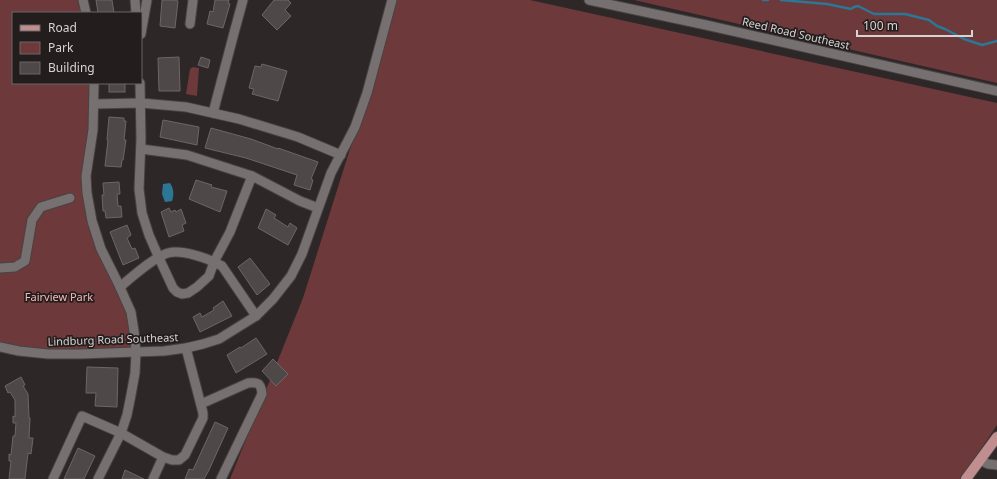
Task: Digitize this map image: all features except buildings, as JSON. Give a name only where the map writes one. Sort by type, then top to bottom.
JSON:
[{"type":"main road","points":[[966,479],[997,437]]},
{"type":"street","points":[[83,0],[86,12]]},
{"type":"street","points":[[135,0],[136,12]]},
{"type":"street","points":[[142,28],[147,0]]},
{"type":"street","points":[[190,24],[193,0]]},
{"type":"street","points":[[213,113],[243,0]]},
{"type":"street","name":"Lindburg Road Southeast","points":[[0,346],[19,351],[48,354],[164,351],[186,348],[219,339],[256,316],[273,299],[291,276],[302,254],[331,173],[355,127],[367,93],[392,0]]},
{"type":"street","name":"Reed Road Southeast","points":[[589,0],[997,91]]},
{"type":"street","points":[[94,84],[92,140],[86,176],[87,193],[92,221],[101,249],[131,312],[136,352],[127,415],[121,433],[98,479]]},
{"type":"street","points":[[140,84],[141,149],[139,189],[142,213],[149,236],[173,288],[177,292],[182,294],[188,293],[209,276],[214,262],[230,232],[252,176]]},
{"type":"street","points":[[94,104],[141,103],[186,107],[239,119],[298,137],[341,155]]},
{"type":"street","points":[[141,149],[187,155],[252,176],[300,201],[318,208]]},
{"type":"street","points":[[0,268],[15,267],[25,261],[32,220],[41,207],[70,198]]},
{"type":"street","points":[[120,287],[153,261],[168,253],[180,252],[202,257],[222,266],[256,316]]},
{"type":"street","points":[[52,479],[82,416],[121,433],[172,460],[179,460],[185,455],[203,418],[203,412],[186,348]]},
{"type":"street","points":[[201,404],[248,383],[259,384],[262,387],[262,394],[221,479]]},
{"type":"street","points":[[153,479],[163,456]]},
{"type":"street","points":[[980,460],[988,464],[997,465]]},
{"type":"green space","name":"Fairview Park","points":[[0,0],[83,0],[86,12],[12,12],[12,84],[94,84],[86,176],[92,221],[131,312],[136,352],[80,354],[0,347]]},
{"type":"green space","points":[[397,0],[530,0],[997,103],[997,425],[961,479],[230,479],[303,298]]},
{"type":"green space","points":[[634,0],[997,0],[997,83]]},
{"type":"green space","points":[[193,67],[199,68],[197,96],[186,94],[190,69]]},
{"type":"water","points":[[170,183],[173,190],[173,199],[172,201],[165,202],[162,194],[163,184]]},
{"type":"waterway","points":[[763,0],[768,0]]},
{"type":"waterway","points":[[781,0],[827,4],[851,9],[858,6],[874,14],[905,14],[929,20],[937,26],[964,39],[982,45],[997,41]]}]
